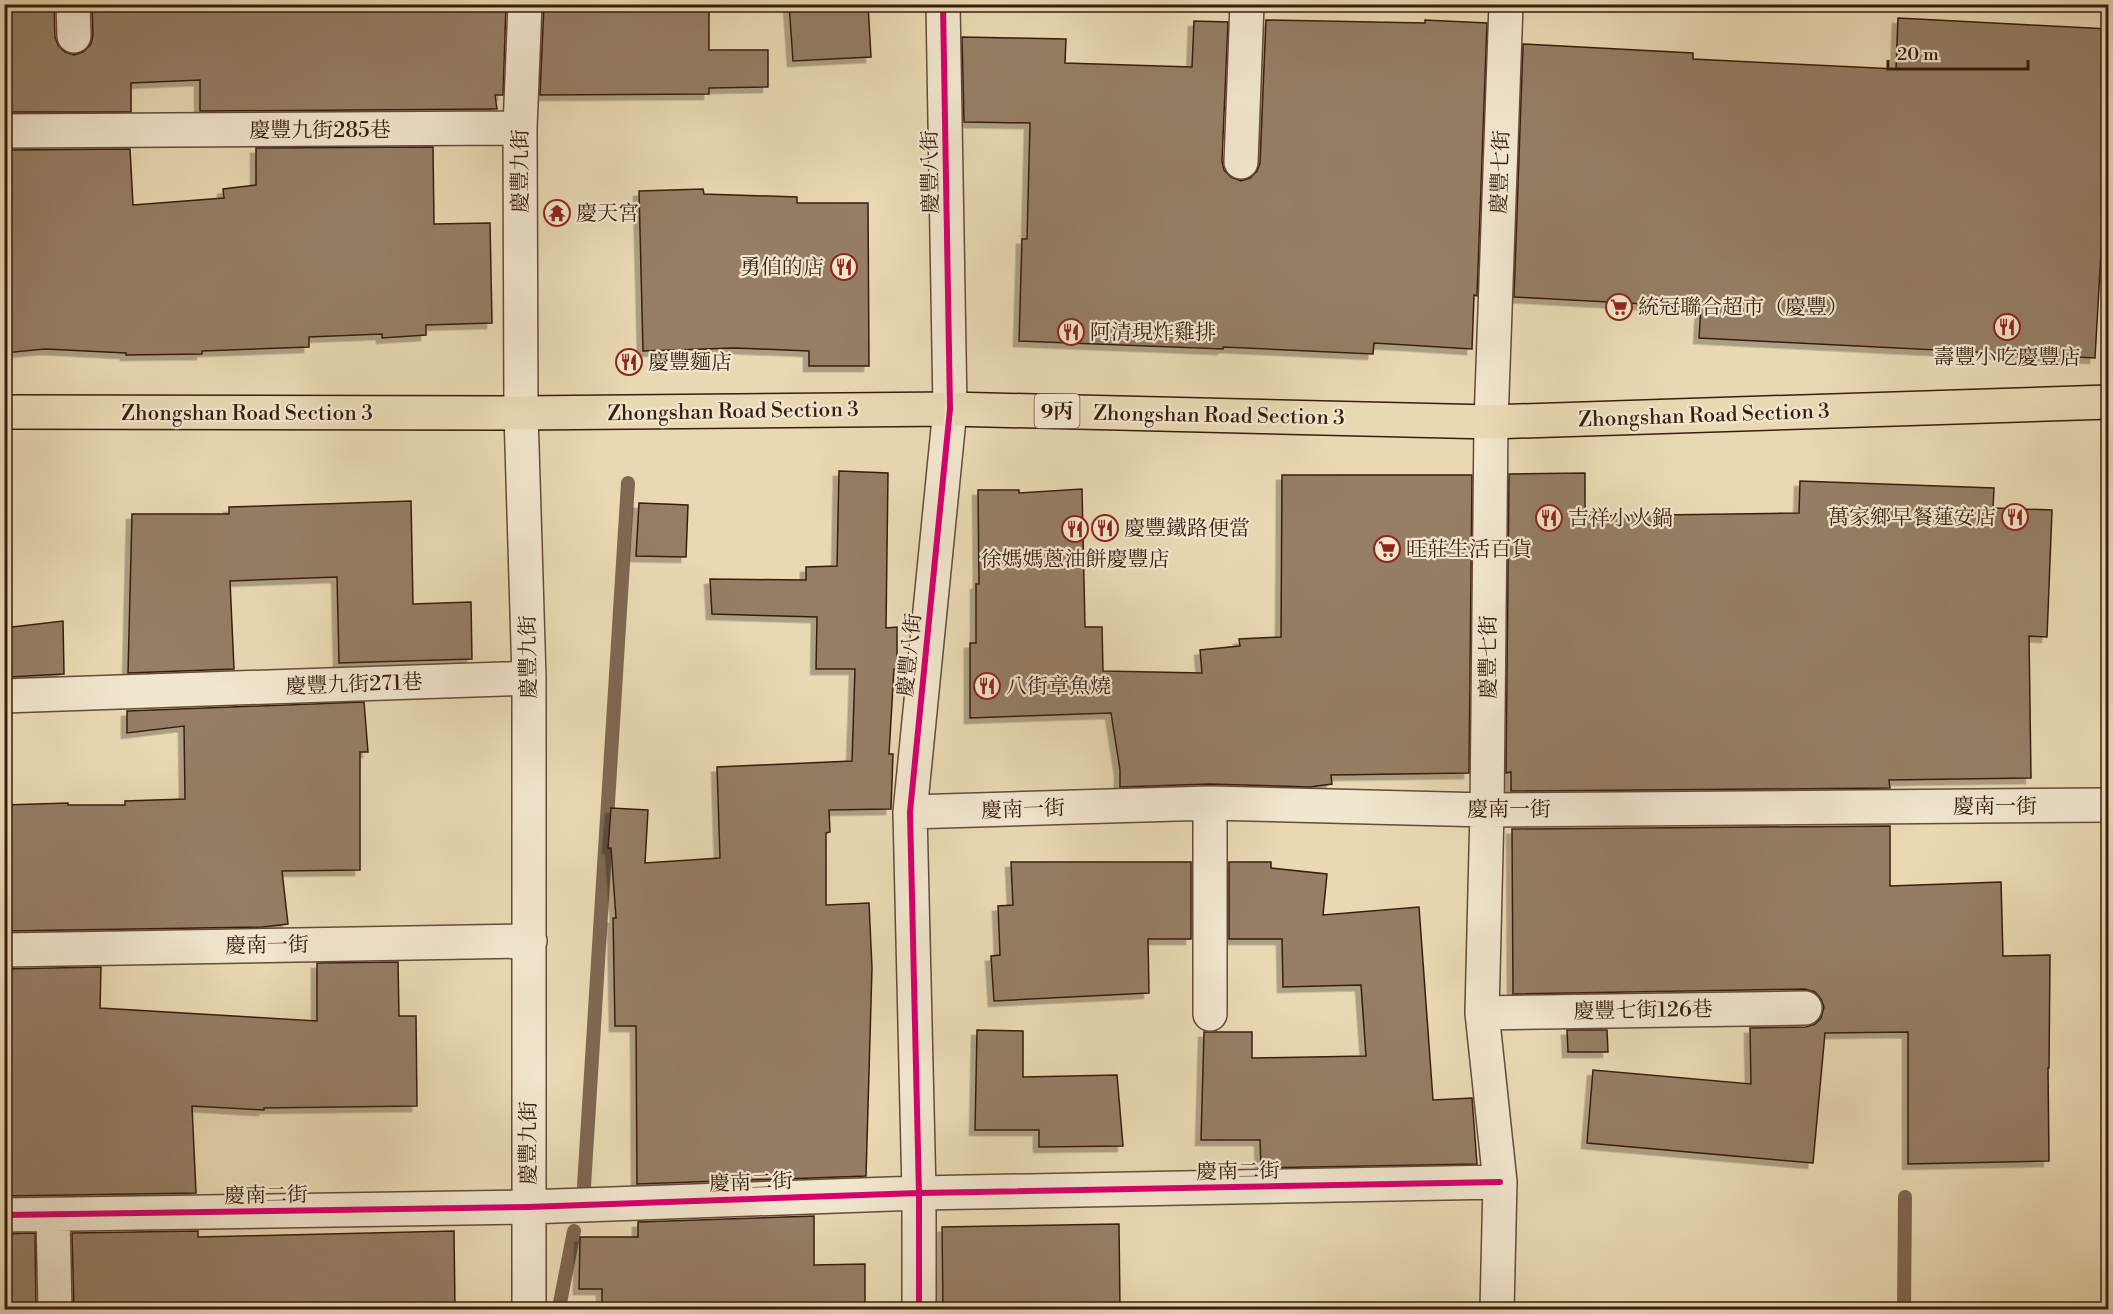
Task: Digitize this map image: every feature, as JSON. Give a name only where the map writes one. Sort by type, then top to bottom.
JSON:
[{"type":"main road","name":"Zhongshan Road Section 3","points":[[4,412],[521,413],[950,409],[1491,422],[2109,402]]},
{"type":"street","name":"慶豐九街","points":[[525,4],[520,128],[521,413],[529,678],[529,1310]]},
{"type":"street","name":"慶豐八街","points":[[919,1310],[919,1193],[910,812],[950,409],[943,4]]},
{"type":"street","points":[[1241,162],[1247,4]]},
{"type":"street","name":"慶豐七街","points":[[1497,1310],[1500,1182],[1482,1013],[1487,810],[1491,422],[1506,4]]},
{"type":"street","name":"慶豐九街285巷","points":[[4,131],[520,128]]},
{"type":"street","name":"慶豐九街271巷","points":[[4,696],[529,678]]},
{"type":"street","points":[[1210,803],[1210,1014]]},
{"type":"street","name":"慶南一街","points":[[910,812],[1210,803],[1487,810],[2109,805]]},
{"type":"street","name":"慶南一街","points":[[4,950],[530,941]]},
{"type":"street","name":"慶豐七街126巷","points":[[1482,1013],[1805,1008]]},
{"type":"street","name":"慶南二街","points":[[4,1215],[528,1207],[919,1193],[1500,1182]]},
{"type":"street","points":[[53,1215],[55,1310]]},
{"type":"building","points":[[4,4],[54,4],[55,37],[58,45],[65,52],[74,55],[83,52],[91,44],[92,4],[506,4],[503,95],[495,95],[497,109],[200,111],[200,80],[131,83],[131,112],[4,112]]},
{"type":"building","points":[[544,4],[709,4],[709,50],[768,50],[768,87],[709,88],[709,94],[540,95]]},
{"type":"building","points":[[789,4],[868,4],[871,57],[793,61]]},
{"type":"building","points":[[1898,18],[2109,29],[2109,112],[2095,358],[1699,338],[1701,307],[1514,297],[1523,44],[1693,53],[1693,59],[1896,69]]},
{"type":"building","points":[[1266,20],[1425,23],[1425,20],[1487,23],[1477,296],[1474,295],[1472,349],[1374,343],[1373,354],[1019,341],[1022,239],[1027,239],[1030,123],[964,122],[962,37],[1066,39],[1065,63],[1192,67],[1194,21],[1228,22],[1222,161],[1224,170],[1231,177],[1241,181],[1250,178],[1257,171],[1260,163]]},
{"type":"building","points":[[433,147],[434,224],[490,223],[492,323],[426,325],[426,335],[382,338],[382,334],[309,337],[309,347],[202,351],[202,354],[126,355],[126,353],[45,349],[4,353],[4,150],[130,149],[133,205],[224,198],[223,189],[256,185],[256,148]]},
{"type":"building","points":[[703,189],[704,194],[797,197],[797,203],[868,203],[869,366],[809,366],[809,351],[735,348],[643,351],[639,191]]},
{"type":"building","points":[[839,471],[888,473],[886,628],[897,627],[897,669],[894,669],[889,754],[893,754],[891,809],[829,810],[830,832],[826,833],[826,905],[869,903],[872,968],[866,1176],[637,1184],[636,1026],[615,1026],[613,918],[616,918],[611,848],[608,848],[611,808],[648,810],[645,863],[720,858],[717,767],[852,761],[855,669],[816,669],[817,617],[712,614],[710,579],[806,580],[806,567],[837,566]]},
{"type":"building","points":[[1585,473],[1585,516],[1799,513],[1800,481],[1994,488],[1993,508],[2052,510],[2047,637],[2029,636],[2031,778],[1889,780],[1890,788],[1511,791],[1511,772],[1506,773],[1509,474]]},
{"type":"building","points":[[1282,475],[1472,475],[1469,773],[1331,775],[1332,784],[1310,787],[1209,784],[1120,787],[1120,770],[1111,713],[970,718],[970,643],[976,643],[976,584],[979,584],[978,490],[1019,490],[1019,493],[1082,489],[1085,627],[1102,627],[1103,671],[1202,673],[1200,650],[1240,646],[1239,639],[1281,637]]},
{"type":"building","points":[[411,501],[413,604],[471,602],[472,659],[339,663],[337,577],[230,581],[234,669],[128,673],[132,514],[229,514],[229,507]]},
{"type":"building","points":[[639,503],[688,505],[686,557],[636,556]]},
{"type":"building","points":[[63,621],[64,674],[9,677],[4,628]]},
{"type":"building","points":[[364,702],[368,752],[360,752],[360,870],[282,871],[288,924],[263,927],[4,931],[4,805],[68,803],[68,805],[125,805],[125,801],[185,799],[184,726],[127,733],[127,711]]},
{"type":"building","points":[[1890,826],[1890,886],[2001,882],[2003,956],[2050,955],[2049,1161],[1908,1164],[1908,1032],[1825,1033],[1813,1163],[1587,1143],[1593,1070],[1751,1084],[1750,1028],[1806,1027],[1815,1024],[1821,1018],[1824,1007],[1815,992],[1805,989],[1513,994],[1512,829]]},
{"type":"building","points":[[1011,862],[1191,862],[1191,939],[1148,939],[1149,993],[994,1001],[991,956],[1000,955],[998,906],[1013,905]]},
{"type":"building","points":[[1229,862],[1271,862],[1271,868],[1327,874],[1323,915],[1419,907],[1433,1100],[1472,1098],[1477,1164],[1261,1168],[1260,1140],[1201,1140],[1204,1032],[1252,1032],[1252,1058],[1366,1056],[1361,985],[1283,987],[1282,939],[1229,939]]},
{"type":"building","points":[[398,962],[399,1016],[416,1016],[417,1106],[264,1108],[264,1110],[192,1106],[196,1193],[4,1196],[4,969],[101,967],[100,1008],[317,1021],[317,963]]},
{"type":"building","points":[[977,1030],[1023,1031],[1023,1077],[1117,1075],[1123,1146],[1039,1147],[1039,1130],[975,1130]]},
{"type":"building","points":[[1567,1030],[1607,1030],[1608,1052],[1568,1052]]},
{"type":"building","points":[[814,1216],[814,1265],[865,1264],[865,1310],[602,1310],[602,1289],[579,1289],[580,1237],[638,1237],[638,1222]]},
{"type":"building","points":[[1119,1224],[1120,1310],[943,1310],[942,1227]]},
{"type":"building","points":[[198,1231],[198,1237],[454,1231],[455,1310],[74,1310],[72,1233]]},
{"type":"building","points":[[35,1233],[36,1310],[4,1310],[4,1234]]},
{"type":"waterway","points":[[584,1186],[628,483]]},
{"type":"waterway","points":[[1904,1310],[1905,1197]]},
{"type":"waterway","points":[[559,1308],[574,1231]]},
{"type":"cycle path","points":[[919,1310],[919,1193],[910,812],[950,409],[943,4]]},
{"type":"cycle path","points":[[4,1215],[528,1207],[919,1193],[1500,1182]]},
{"type":"place","name":"慶天宮","points":[[557,213]]},
{"type":"place","name":"勇伯的店","points":[[844,267]]},
{"type":"place","name":"統冠聯合超市（慶豐）","points":[[1619,307]]},
{"type":"place","name":"壽豐小吃慶豐店","points":[[2007,327]]},
{"type":"place","name":"阿清現炸雞排","points":[[1071,332]]},
{"type":"place","name":"慶豐麵店","points":[[629,362]]},
{"type":"place","name":"萬家鄉早餐蓮安店","points":[[2015,517]]},
{"type":"place","name":"吉祥小火鍋","points":[[1549,518]]},
{"type":"place","name":"慶豐鐵路便當","points":[[1105,528]]},
{"type":"place","name":"徐媽媽蔥油餅慶豐店","points":[[1075,529]]},
{"type":"place","name":"旺莊生活百貨","points":[[1387,549]]},
{"type":"place","name":"八街章魚燒","points":[[987,686]]}]
